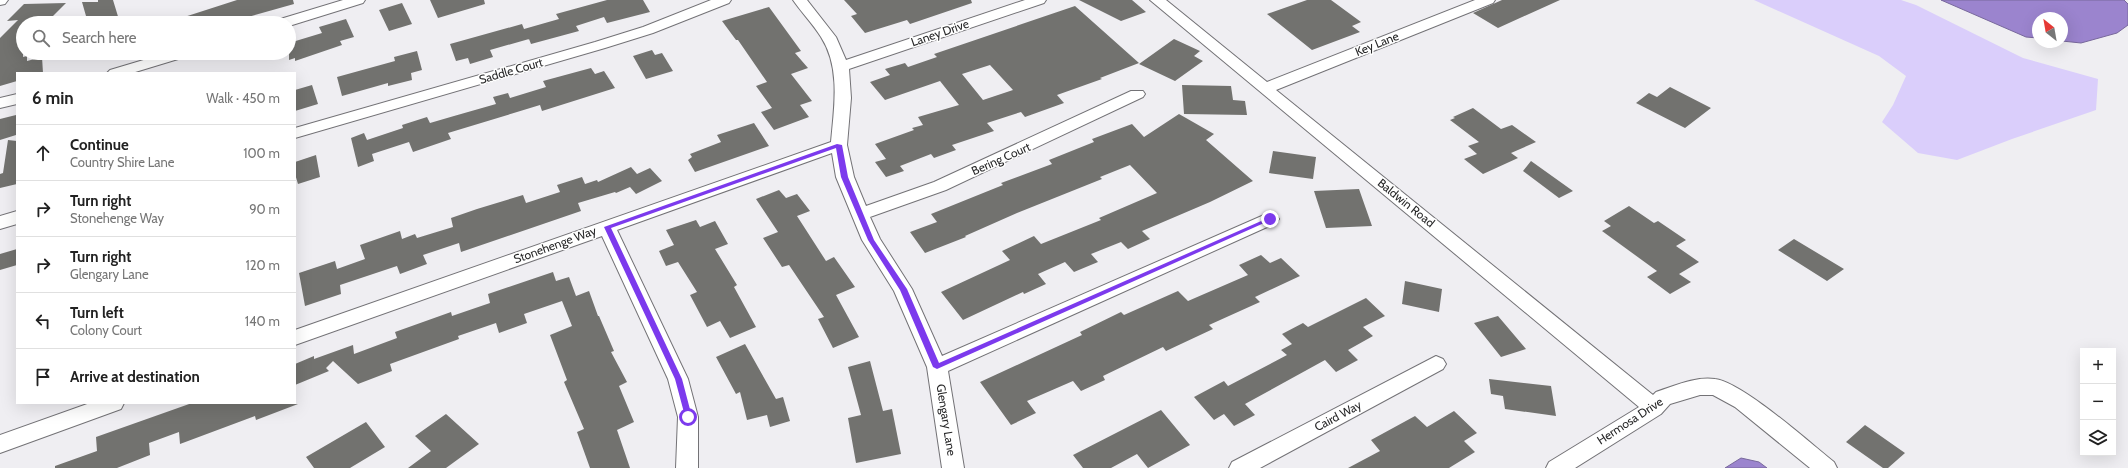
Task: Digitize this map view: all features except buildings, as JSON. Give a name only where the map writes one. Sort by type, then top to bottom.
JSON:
[{"type":"street","name":"Saddle Court","points":[[296,134],[600,45],[648,30],[685,6],[724,0]]},
{"type":"street","name":"Glengary Lane","points":[[800,0],[828,37],[841,66],[842,98],[839,145],[844,177],[871,240],[903,289],[937,367],[953,468]]},
{"type":"street","name":"Laney Drive","points":[[841,66],[1039,0]]},
{"type":"street","name":"Baldwin Road","points":[[1157,0],[1654,408]]},
{"type":"street","name":"Key Lane","points":[[1266,88],[1488,0]]},
{"type":"street","points":[[296,19],[354,1]]},
{"type":"street","points":[[119,72],[160,60]]},
{"type":"street","name":"Bering Court","points":[[861,214],[940,186],[1063,130],[1136,94]]},
{"type":"street","points":[[0,103],[16,99]]},
{"type":"street","name":"Stonehenge Way","points":[[296,338],[839,145]]},
{"type":"street","points":[[0,223],[16,217]]},
{"type":"street","points":[[937,367],[1270,219]]},
{"type":"street","points":[[607,227],[678,379],[688,417],[687,468]]},
{"type":"street","name":"Caird Way","points":[[1240,468],[1436,364]]},
{"type":"street","name":"Hermosa Drive","points":[[1557,468],[1654,408],[1663,398],[1700,386],[1716,388],[1742,401],[1826,468]]},
{"type":"street","points":[[0,444],[111,404]]},
{"type":"shaded area","points":[[1754,0],[1901,0],[1916,5],[2023,58],[2098,79],[2096,110],[1957,160],[1918,153],[1882,122],[1893,105],[1906,76],[1879,56]]},
{"type":"shaded area","points":[[1941,0],[2124,0],[2128,4],[2128,25],[2117,33],[2081,43],[2068,42],[2068,12],[2032,12],[2032,38],[2026,37]]},
{"type":"shaded area","points":[[1741,458],[1759,462],[1767,468],[1725,468]]},
{"type":"route","points":[[688,417],[678,379],[607,227],[839,145],[844,177],[871,240],[903,289],[937,367],[1270,219]]}]
